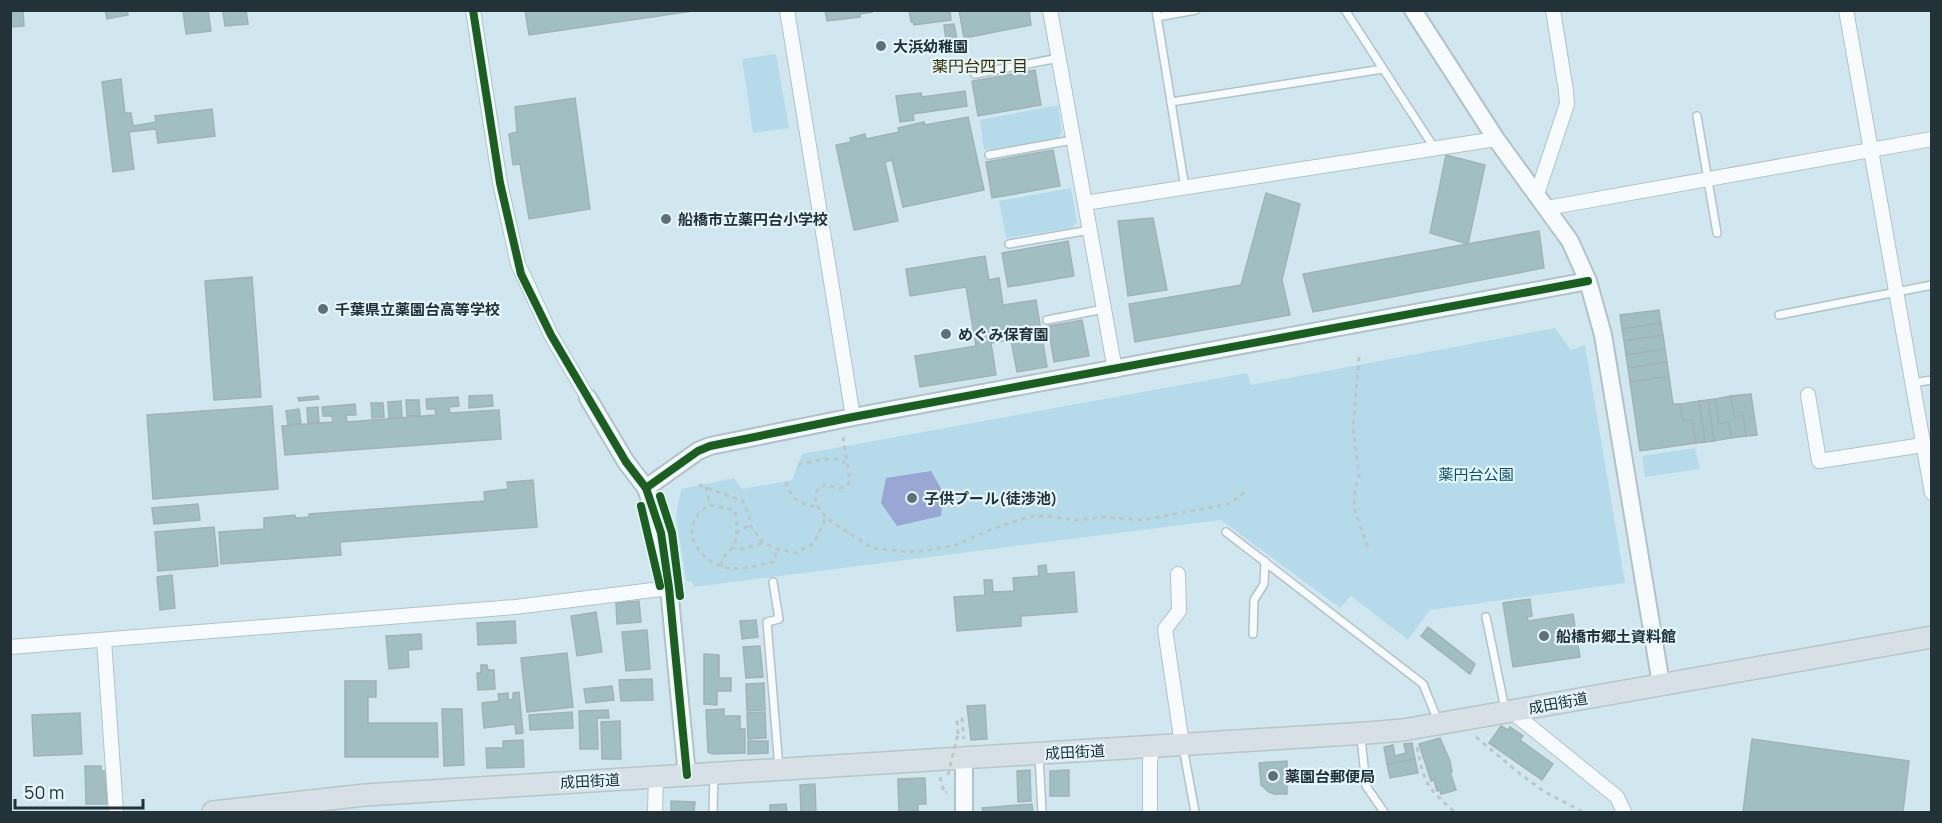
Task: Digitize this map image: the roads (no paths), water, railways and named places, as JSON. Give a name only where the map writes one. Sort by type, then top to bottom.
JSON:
[{"type":"highway","name":"成田街道","points":[[224,812],[364,795],[779,769],[965,752],[1038,754],[1360,734],[1508,712],[1932,637]]},
{"type":"street","points":[[473,10],[500,183],[518,264],[551,336],[626,462],[646,488],[661,533],[669,588],[687,775]]},
{"type":"street","points":[[787,10],[853,417]]},
{"type":"street","points":[[1050,10],[1115,369]]},
{"type":"street","points":[[1413,10],[1496,139],[1570,241],[1588,281],[1603,336],[1661,684]]},
{"type":"street","points":[[1537,194],[1567,104],[1553,10]]},
{"type":"street","points":[[1846,10],[1932,494]]},
{"type":"street","points":[[1085,203],[1496,139]]},
{"type":"street","points":[[1547,208],[1932,140]]},
{"type":"street","points":[[646,488],[698,451],[710,446],[853,417],[1588,281]]},
{"type":"street","points":[[1808,395],[1819,461],[1923,445]]},
{"type":"street","points":[[1178,574],[1179,611],[1165,629],[1182,744]]},
{"type":"street","points":[[10,647],[515,607],[669,588]]},
{"type":"street","points":[[104,640],[116,813]]},
{"type":"street","points":[[1508,712],[1617,797],[1624,813]]},
{"type":"street","points":[[1150,813],[1150,760],[1153,746]]},
{"type":"street","points":[[964,813],[965,752]]},
{"type":"street","points":[[655,813],[656,777]]},
{"type":"lane","points":[[1185,188],[1156,14],[1196,10]]},
{"type":"lane","points":[[1345,10],[1435,149]]},
{"type":"lane","points":[[975,74],[1059,58]]},
{"type":"lane","points":[[1171,102],[1383,69]]},
{"type":"lane","points":[[1697,116],[1717,233]]},
{"type":"lane","points":[[989,155],[1073,140]]},
{"type":"lane","points":[[1009,244],[1090,230]]},
{"type":"lane","points":[[1779,315],[1932,285]]},
{"type":"lane","points":[[1047,320],[1104,309]]},
{"type":"lane","points":[[1912,383],[1932,380]]},
{"type":"lane","points":[[1226,532],[1424,684],[1439,723]]},
{"type":"lane","points":[[1253,634],[1254,600],[1264,584],[1265,561]]},
{"type":"lane","points":[[773,582],[778,619],[767,622],[779,769]]},
{"type":"lane","points":[[1486,617],[1508,712]]},
{"type":"lane","points":[[1360,734],[1366,786],[1384,813]]},
{"type":"lane","points":[[1182,744],[1195,813]]},
{"type":"lane","points":[[1038,754],[1042,813]]},
{"type":"lane","points":[[713,813],[714,772]]},
{"type":"water","name":"子供プール(徒渉池)","points":[[931,471],[943,492],[941,516],[897,526],[881,503],[886,478]]},
{"type":"place","name":"大浜幼稚園","points":[[881,46]]},
{"type":"place","name":"船橋市立薬円台小学校","points":[[666,219]]},
{"type":"place","name":"千葉県立薬園台高等学校","points":[[323,309]]},
{"type":"place","name":"めぐみ保育園","points":[[946,334]]},
{"type":"place","name":"子供プール(徒渉池)","points":[[912,498]]},
{"type":"place","name":"船橋市郷土資料館","points":[[1544,636]]},
{"type":"place","name":"薬園台郵便局","points":[[1273,776]]},
{"type":"district","name":"薬円台四丁目","points":[[980,66]]},
{"type":"park label","name":"薬円台公園","points":[[1476,474]]}]
